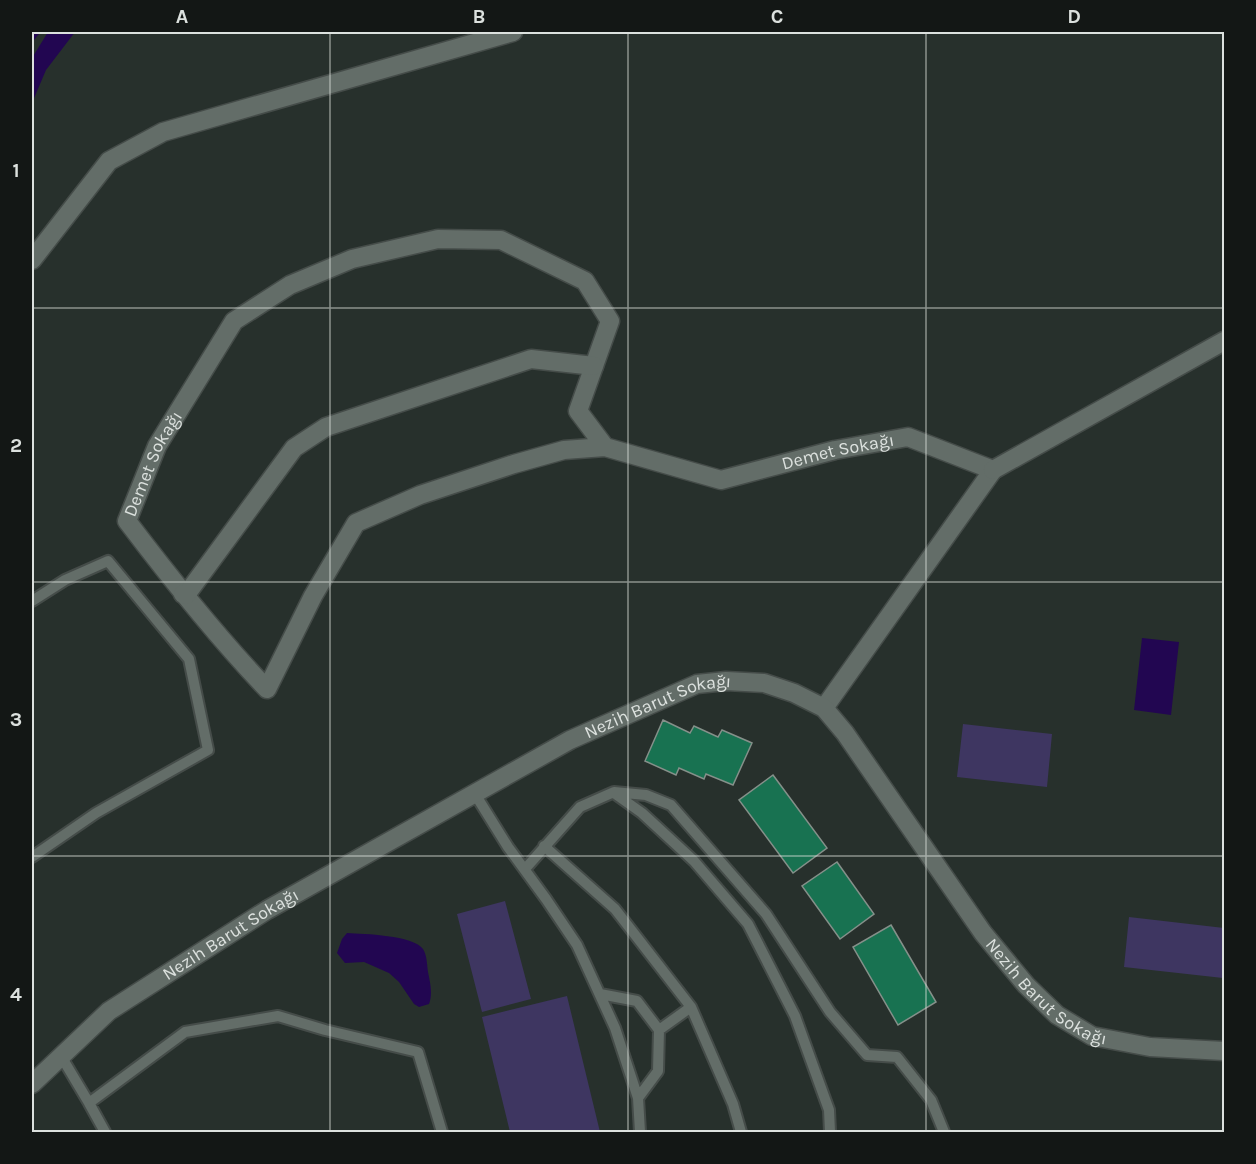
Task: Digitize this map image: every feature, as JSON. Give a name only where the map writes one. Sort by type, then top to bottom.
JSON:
[{"type":"street","points":[[32,260],[109,161],[163,132],[513,32]]},
{"type":"street","name":"Demet Sokağı","points":[[605,447],[578,411],[610,321],[585,281],[501,240],[438,239],[352,260],[290,285],[234,321],[158,446],[127,520],[183,594],[232,653],[267,689],[313,596],[356,523],[420,495],[514,464],[564,450],[605,447],[721,480],[835,450],[908,436],[993,470]]},
{"type":"street","points":[[824,708],[993,470],[1224,341]]},
{"type":"street","points":[[183,594],[186,595],[294,448],[326,427],[531,359],[594,366]]},
{"type":"street","name":"Nezih Barut Sokağı","points":[[32,1084],[109,1011],[267,910],[570,740],[697,684],[726,681],[764,683],[794,693],[824,708],[845,733],[983,933],[1026,985],[1057,1015],[1092,1036],[1150,1047],[1224,1051]]},
{"type":"lane","points":[[32,601],[65,580],[108,561],[189,659],[208,750],[96,813],[32,856]]},
{"type":"lane","points":[[525,869],[580,807],[614,792],[646,795],[671,805],[765,914],[830,1012],[867,1055],[897,1057],[931,1100],[944,1132]]},
{"type":"lane","points":[[614,792],[642,813],[694,861],[748,924],[795,1016],[829,1110],[830,1132]]},
{"type":"lane","points":[[475,794],[508,847],[577,945],[615,1028],[638,1098],[640,1132]]},
{"type":"lane","points":[[544,846],[615,909],[691,1007],[734,1104],[741,1132]]},
{"type":"lane","points":[[600,994],[638,1001],[659,1030],[658,1071],[638,1098]]},
{"type":"lane","points":[[659,1030],[691,1007]]},
{"type":"lane","points":[[89,1103],[185,1032],[278,1016],[325,1030],[418,1052],[442,1132]]},
{"type":"lane","points":[[61,1056],[105,1132]]},
{"type":"shaded area","points":[[48,32],[75,32],[46,70],[32,103],[32,58]]},
{"type":"shaded area","points":[[1142,638],[1179,642],[1171,715],[1134,710]]},
{"type":"shaded area","points":[[963,724],[1052,734],[1047,787],[957,777]]},
{"type":"shaded area","points":[[505,901],[531,999],[482,1012],[457,914]]},
{"type":"shaded area","points":[[1129,917],[1224,928],[1223,978],[1124,967]]},
{"type":"shaded area","points":[[347,933],[399,938],[418,944],[426,957],[431,988],[429,1004],[419,1007],[414,1004],[399,982],[389,973],[364,962],[345,963],[337,953]]},
{"type":"shaded area","points":[[567,996],[600,1132],[510,1132],[482,1017]]},
{"type":"building","points":[[663,720],[690,733],[694,726],[718,737],[722,730],[752,743],[733,785],[706,774],[704,779],[679,768],[676,775],[645,761]]},
{"type":"building","points":[[773,775],[827,848],[793,873],[739,800]]},
{"type":"building","points":[[837,862],[874,914],[840,939],[802,886]]},
{"type":"building","points":[[891,925],[936,1002],[898,1025],[853,947]]},
{"type":"waterway","points":[[32,37],[36,32]]}]
